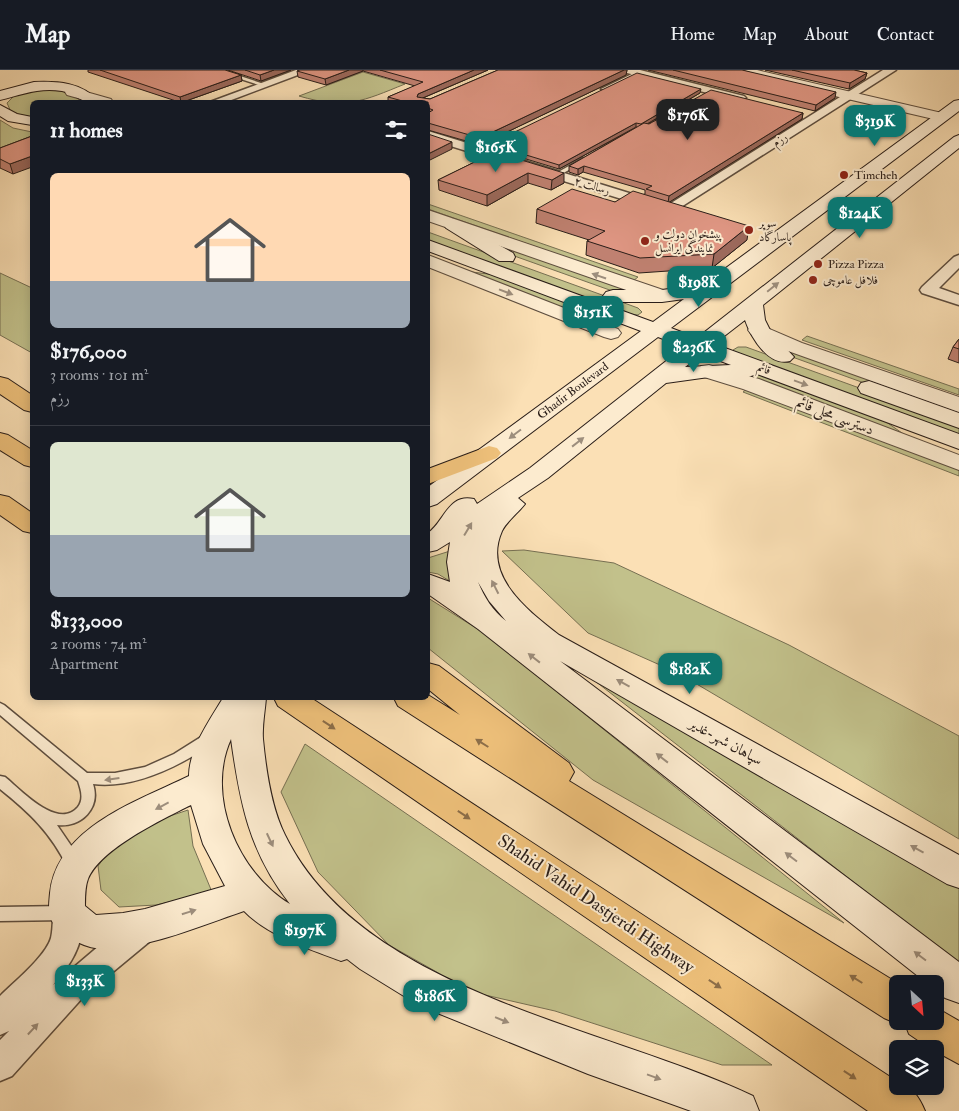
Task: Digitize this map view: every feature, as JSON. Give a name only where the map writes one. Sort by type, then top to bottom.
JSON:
[{"type":"highway","points":[[0,384],[30,404]]},
{"type":"highway","points":[[0,440],[30,459]]},
{"type":"highway","points":[[430,476],[490,453]]},
{"type":"highway","points":[[0,503],[30,524]]},
{"type":"highway","points":[[0,527],[30,541]]},
{"type":"highway","points":[[430,675],[719,892]]},
{"type":"highway","name":"Shahid Vahid Dastjerdi Highway","points":[[292,700],[904,1111]]},
{"type":"highway","points":[[412,700],[889,999]]},
{"type":"highway","points":[[937,1030],[959,1044]]},
{"type":"main road","points":[[36,70],[49,86]]},
{"type":"main road","points":[[740,70],[942,117]]},
{"type":"main road","points":[[0,92],[10,78]]},
{"type":"main road","points":[[0,96],[22,88],[49,86],[99,100]]},
{"type":"main road","points":[[72,92],[90,100]]},
{"type":"main road","name":"Ghadir Boulevard","points":[[430,498],[959,104]]},
{"type":"main road","points":[[0,110],[13,118],[30,124]]},
{"type":"main road","points":[[13,118],[30,121]]},
{"type":"main road","points":[[488,622],[464,583],[461,555],[462,540],[468,526],[480,515],[547,467],[959,140]]},
{"type":"main road","points":[[863,176],[862,180],[874,187],[892,188],[901,186]]},
{"type":"main road","points":[[836,196],[845,193],[864,194],[874,198],[875,206]]},
{"type":"main road","points":[[430,216],[662,296]]},
{"type":"main road","points":[[452,224],[506,266]]},
{"type":"main road","name":"قائم","points":[[430,230],[596,307],[616,325],[656,330],[737,360],[774,364],[886,405],[959,442]]},
{"type":"main road","name":"قائم","points":[[430,246],[613,296],[716,333],[756,338]]},
{"type":"main road","points":[[430,260],[506,266]]},
{"type":"main road","points":[[430,261],[616,325],[647,314],[648,310],[639,305]]},
{"type":"main road","points":[[613,296],[662,296],[710,289]]},
{"type":"main road","points":[[660,377],[774,364],[756,338],[752,304]]},
{"type":"main road","points":[[616,325],[616,360]]},
{"type":"main road","points":[[737,360],[727,351],[731,345],[756,338],[795,347],[959,405]]},
{"type":"main road","name":"دسترسی محلی قائم","points":[[710,371],[751,384],[959,463]]},
{"type":"main road","points":[[886,405],[959,412]]},
{"type":"main road","points":[[886,405],[959,458]]},
{"type":"main road","name":"قائم","points":[[886,405],[959,421]]},
{"type":"main road","points":[[430,543],[442,537],[455,514],[494,483],[547,467]]},
{"type":"main road","name":"سپاهان شهر-غدیر","points":[[547,467],[490,530],[483,549],[486,569],[494,587],[504,603],[520,620],[549,642],[959,873]]},
{"type":"main road","points":[[430,584],[442,589],[488,622],[959,985]]},
{"type":"main road","points":[[237,700],[220,732],[205,776],[220,844],[234,872],[263,906],[285,919],[394,970]]},
{"type":"main road","points":[[251,700],[247,738],[255,794],[268,837],[290,878],[323,918],[373,958],[434,993],[588,1054],[707,1096],[738,1111]]},
{"type":"main road","points":[[205,776],[125,825],[95,846],[75,869],[67,889],[67,913],[90,932],[114,932],[147,925],[251,894]]},
{"type":"street","points":[[222,100],[306,70]]},
{"type":"street","name":"رزم","points":[[670,210],[891,70]]},
{"type":"street","points":[[632,71],[707,93],[748,97]]},
{"type":"street","points":[[678,83],[697,73]]},
{"type":"street","points":[[863,74],[879,77]]},
{"type":"street","points":[[798,112],[817,117]]},
{"type":"street","name":"رسالت ۲","points":[[430,136],[670,210]]},
{"type":"street","points":[[959,260],[928,290],[959,300]]},
{"type":"street","points":[[0,1019],[52,964],[66,941],[67,913]]},
{"type":"street","points":[[0,1064],[74,985],[147,925]]},
{"type":"lane","points":[[216,70],[264,85]]},
{"type":"lane","points":[[594,94],[632,71]]},
{"type":"lane","points":[[477,150],[511,134]]},
{"type":"lane","points":[[556,175],[589,157]]},
{"type":"lane","points":[[0,708],[84,778],[88,787],[90,798],[87,807],[78,816],[66,820],[56,819],[35,811]]},
{"type":"lane","points":[[84,778],[97,780],[115,779],[142,772],[194,751],[220,732]]},
{"type":"lane","points":[[0,781],[56,832],[67,847],[75,869]]},
{"type":"lane","points":[[0,914],[67,913]]},
{"type":"shaded area","points":[[363,72],[405,84],[361,100],[315,100],[299,96]]},
{"type":"shaded area","points":[[38,90],[62,91],[79,100],[30,100],[30,117],[11,112],[7,103],[14,96]]},
{"type":"shaded area","points":[[0,120],[13,128],[30,132],[30,146],[0,157]]},
{"type":"shaded area","points":[[430,205],[638,277],[633,281],[430,210]]},
{"type":"shaded area","points":[[430,233],[638,308],[642,312],[638,315],[629,314],[430,241]]},
{"type":"shaded area","points":[[490,240],[638,293],[618,293],[506,253]]},
{"type":"shaded area","points":[[464,271],[496,275],[591,311],[597,321]]},
{"type":"shaded area","points":[[0,273],[30,287],[30,352],[0,335]]},
{"type":"shaded area","points":[[807,336],[959,389],[959,395],[802,340]]},
{"type":"shaded area","points":[[775,343],[945,403],[903,397],[784,354]]},
{"type":"shaded area","points":[[738,347],[746,347],[959,424],[959,436],[735,353],[733,350]]},
{"type":"shaded area","points":[[739,374],[761,374],[882,419],[912,440]]},
{"type":"shaded area","points":[[748,388],[959,468],[959,476],[743,392]]},
{"type":"shaded area","points":[[524,550],[614,563],[789,645],[959,736],[959,839],[678,673],[588,633],[502,551]]},
{"type":"shaded area","points":[[450,551],[458,586],[438,574],[430,572],[430,557]]},
{"type":"shaded area","points":[[430,599],[484,633],[844,923],[593,780],[430,650]]},
{"type":"shaded area","points":[[586,674],[959,887],[959,964]]},
{"type":"shaded area","points":[[305,744],[772,1065],[722,1065],[555,1011],[472,992],[389,945],[318,872],[281,792]]},
{"type":"shaded area","points":[[188,810],[193,846],[212,892],[156,905],[119,907],[101,890],[98,866],[113,845],[143,825]]},
{"type":"building","points":[[100,70],[225,70],[241,75],[180,97]]},
{"type":"building","points":[[245,70],[274,70],[260,75]]},
{"type":"building","points":[[349,70],[325,79],[297,71]]},
{"type":"building","points":[[380,70],[474,70],[418,94],[417,97],[430,99],[498,70],[624,70],[480,138],[430,124],[430,112],[433,110],[430,109],[430,100],[399,100],[388,97],[423,82]]},
{"type":"building","points":[[673,70],[742,70],[836,92],[816,105]]},
{"type":"building","points":[[792,70],[854,70],[867,73],[850,83]]},
{"type":"building","points":[[637,73],[701,89],[641,124],[636,123],[559,165],[490,144]]},
{"type":"building","points":[[711,90],[803,113],[669,196],[646,189],[652,186],[584,166],[578,169],[569,166],[644,123],[649,124]]},
{"type":"building","points":[[430,135],[452,142],[430,153]]},
{"type":"building","points":[[30,137],[30,157],[10,164],[0,159],[0,148]]},
{"type":"building","points":[[495,152],[564,173],[552,180],[528,173],[487,195],[438,180]]},
{"type":"building","points":[[572,189],[615,202],[633,191],[749,226],[714,254],[640,258],[587,241],[605,231],[537,209]]},
{"type":"building","points":[[959,339],[959,349],[953,347]]},
{"type":"place","name":"Timcheh","points":[[844,175]]},
{"type":"place","name":"سوپر پاسارگاد","points":[[749,230]]},
{"type":"place","name":"پیشخوان دولت و نمایندگی ایرانسل","points":[[645,241]]},
{"type":"place","name":"Pizza Pizza","points":[[818,264]]},
{"type":"place","name":"فلافل عاموچی","points":[[813,280]]}]
